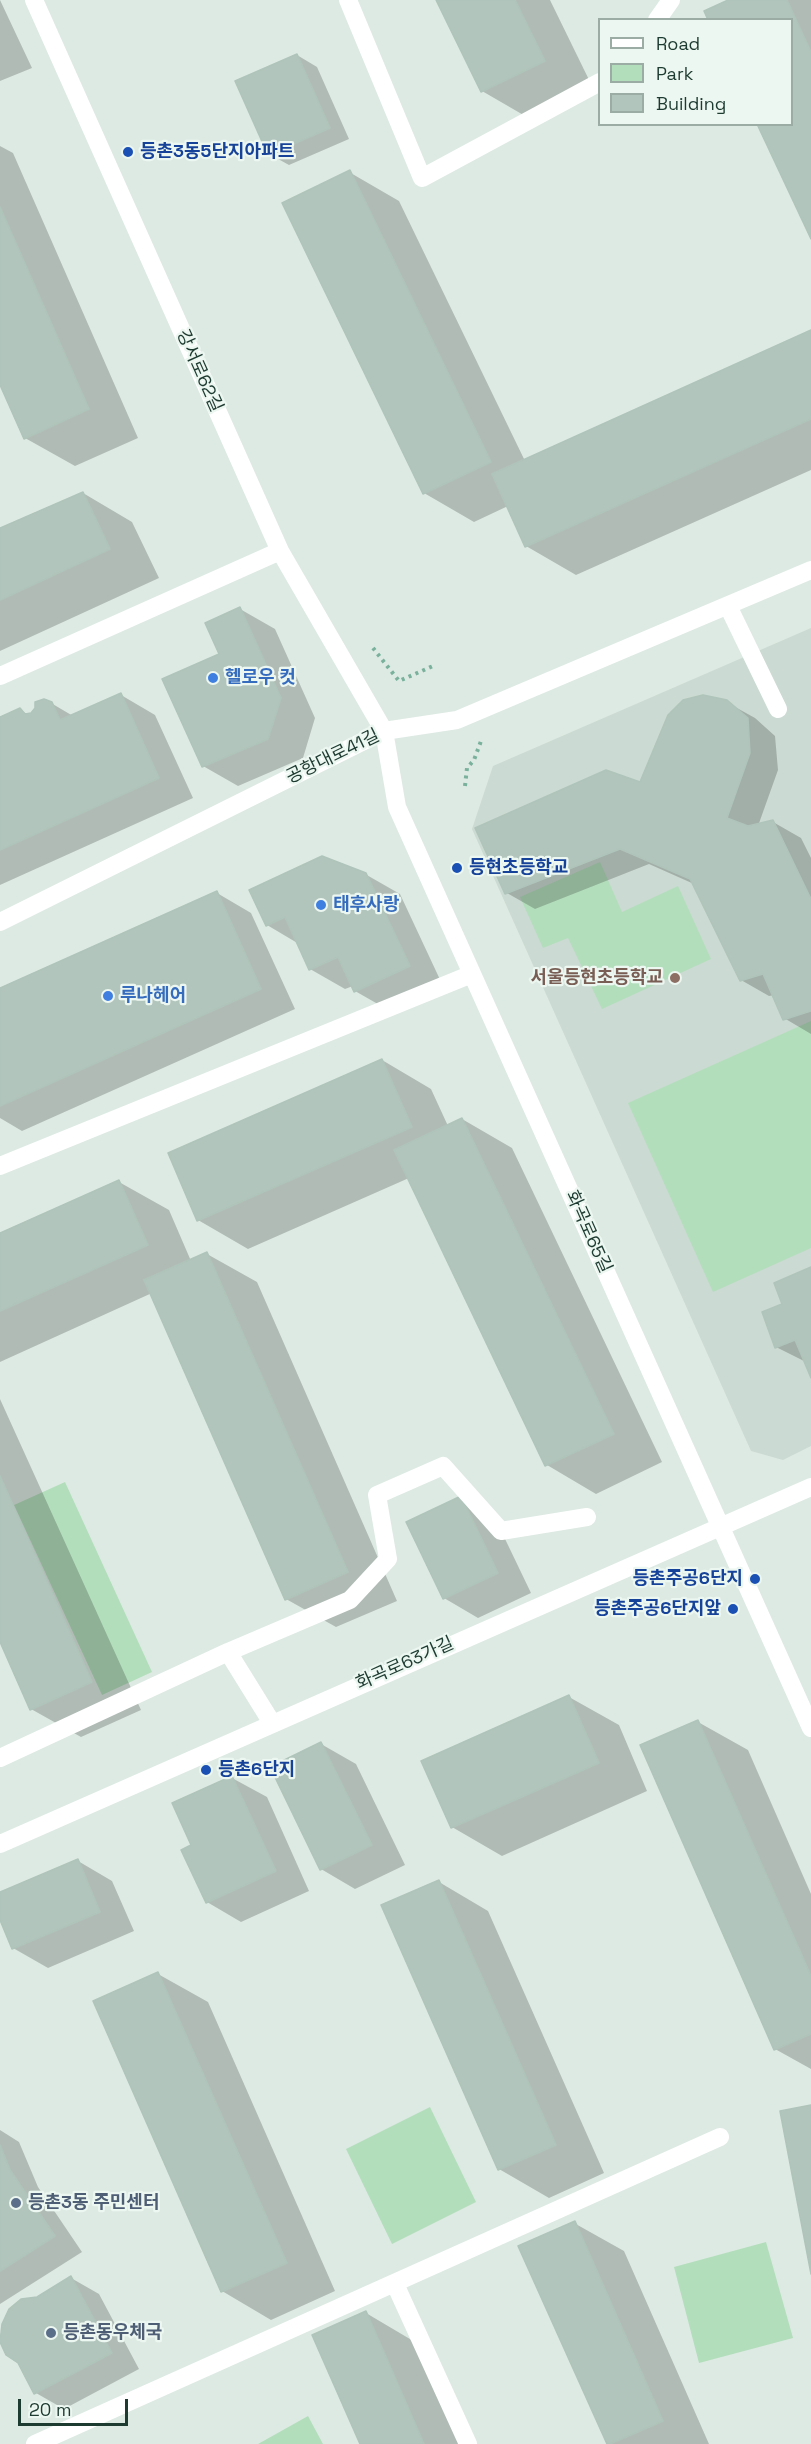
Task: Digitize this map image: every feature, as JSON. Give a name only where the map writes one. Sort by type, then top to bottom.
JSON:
[{"type":"street","name":"강서로62길","points":[[34,0],[280,551],[384,731]]},
{"type":"street","points":[[348,0],[422,178],[598,83]]},
{"type":"street","points":[[658,18],[671,0]]},
{"type":"street","points":[[0,676],[280,551]]},
{"type":"street","name":"공항대로41길","points":[[0,922],[384,731],[457,720],[811,570]]},
{"type":"street","points":[[728,606],[778,709]]},
{"type":"street","name":"화곡로65길","points":[[384,731],[397,807],[811,1728]]},
{"type":"street","points":[[0,1166],[472,974]]},
{"type":"street","points":[[0,1758],[228,1652],[350,1600],[388,1559],[377,1496],[443,1466],[501,1531],[587,1517]]},
{"type":"street","name":"화곡로63가길","points":[[0,1844],[811,1486]]},
{"type":"street","points":[[228,1652],[272,1723]]},
{"type":"street","points":[[35,2444],[720,2138]]},
{"type":"street","points":[[395,2284],[468,2444]]},
{"type":"path","points":[[373,648],[399,681],[433,666]]},
{"type":"path","points":[[465,786],[467,768],[474,760]]},
{"type":"shaded area","name":"서울등현초등학교","points":[[811,628],[811,1446],[783,1460],[751,1451],[472,829],[493,766]]},
{"type":"green space","points":[[600,862],[622,912],[678,886],[711,959],[602,1009],[568,938],[543,948],[520,897]]},
{"type":"green space","points":[[811,1021],[811,1248],[713,1292],[628,1103]]},
{"type":"green space","points":[[65,1482],[152,1672],[102,1695],[14,1505]]},
{"type":"green space","points":[[430,2107],[476,2202],[392,2244],[346,2149]]},
{"type":"green space","points":[[766,2242],[793,2338],[699,2363],[674,2267]]},
{"type":"green space","points":[[308,2416],[323,2444],[258,2444]]},
{"type":"building","points":[[436,0],[515,0],[545,61],[481,92]]},
{"type":"building","points":[[728,0],[787,0],[811,52],[811,239],[758,126],[793,126],[793,18],[707,18],[704,11]]},
{"type":"building","points":[[297,54],[330,128],[268,155],[235,81]]},
{"type":"building","points":[[350,170],[491,462],[423,494],[282,203]]},
{"type":"building","points":[[0,207],[89,409],[24,439],[0,385]]},
{"type":"building","points":[[811,330],[811,419],[525,547],[492,474]]},
{"type":"building","points":[[83,492],[110,549],[0,600],[0,528]]},
{"type":"building","points":[[240,607],[281,698],[268,739],[202,767],[162,679],[219,654],[205,623]]},
{"type":"building","points":[[121,693],[159,778],[0,850],[0,717],[20,708],[25,714],[31,713],[35,708],[35,702],[44,699],[52,702],[60,720]]},
{"type":"building","points":[[703,695],[727,700],[748,718],[750,753],[727,818],[748,826],[773,820],[811,899],[811,1011],[783,1020],[763,974],[740,981],[690,879],[620,849],[505,894],[475,828],[606,770],[640,782],[668,715],[683,700]]},
{"type":"building","points":[[322,856],[366,873],[410,966],[354,992],[338,957],[309,970],[285,917],[266,926],[249,890]]},
{"type":"building","points":[[217,891],[261,989],[0,1106],[0,988]]},
{"type":"building","points":[[382,1059],[412,1127],[197,1221],[168,1153]]},
{"type":"building","points":[[462,1118],[614,1434],[545,1466],[394,1150]]},
{"type":"building","points":[[119,1180],[148,1245],[0,1311],[0,1233]]},
{"type":"building","points":[[207,1252],[348,1572],[285,1600],[144,1280]]},
{"type":"building","points":[[811,1267],[811,1378],[795,1340],[775,1348],[762,1312],[782,1304],[774,1283]]},
{"type":"building","points":[[0,1476],[92,1682],[30,1710],[0,1642]]},
{"type":"building","points":[[461,1496],[498,1573],[443,1599],[406,1522]]},
{"type":"building","points":[[569,1695],[599,1763],[451,1828],[421,1761]]},
{"type":"building","points":[[698,1720],[811,1976],[811,2034],[774,2050],[640,1745]]},
{"type":"building","points":[[321,1742],[372,1845],[320,1870],[270,1767]]},
{"type":"building","points":[[232,1776],[276,1871],[206,1903],[181,1850],[191,1845],[172,1803]]},
{"type":"building","points":[[78,1859],[100,1912],[12,1949],[0,1920],[0,1892]]},
{"type":"building","points":[[439,1880],[556,2145],[498,2170],[381,1905]]},
{"type":"building","points":[[158,1972],[287,2263],[221,2292],[93,2001]]},
{"type":"building","points":[[811,2105],[811,2274],[780,2111]]},
{"type":"building","name":"등촌3동 주민센터","points":[[0,2145],[10,2170],[55,2236],[0,2271]]},
{"type":"building","points":[[575,2221],[663,2421],[610,2444],[607,2444],[518,2246]]},
{"type":"building","name":"등촌동우체국","points":[[71,2276],[112,2353],[34,2394],[18,2363],[6,2355],[0,2342],[2,2324],[9,2309],[21,2299],[37,2297]]},
{"type":"building","points":[[366,2311],[424,2444],[360,2444],[312,2335]]},
{"type":"place","name":"등촌3동5단지아파트","points":[[128,152]]},
{"type":"place","name":"헬로우 컷","points":[[213,678]]},
{"type":"place","name":"등현초등학교","points":[[457,868]]},
{"type":"place","name":"태후사랑","points":[[321,905]]},
{"type":"place","name":"서울등현초등학교","points":[[675,978]]},
{"type":"place","name":"루나헤어","points":[[108,996]]},
{"type":"place","name":"등촌주공6단지","points":[[755,1579]]},
{"type":"place","name":"등촌주공6단지앞","points":[[733,1609]]},
{"type":"place","name":"등촌6단지","points":[[206,1770]]},
{"type":"place","name":"등촌3동 주민센터","points":[[16,2203]]},
{"type":"place","name":"등촌동우체국","points":[[51,2333]]}]
